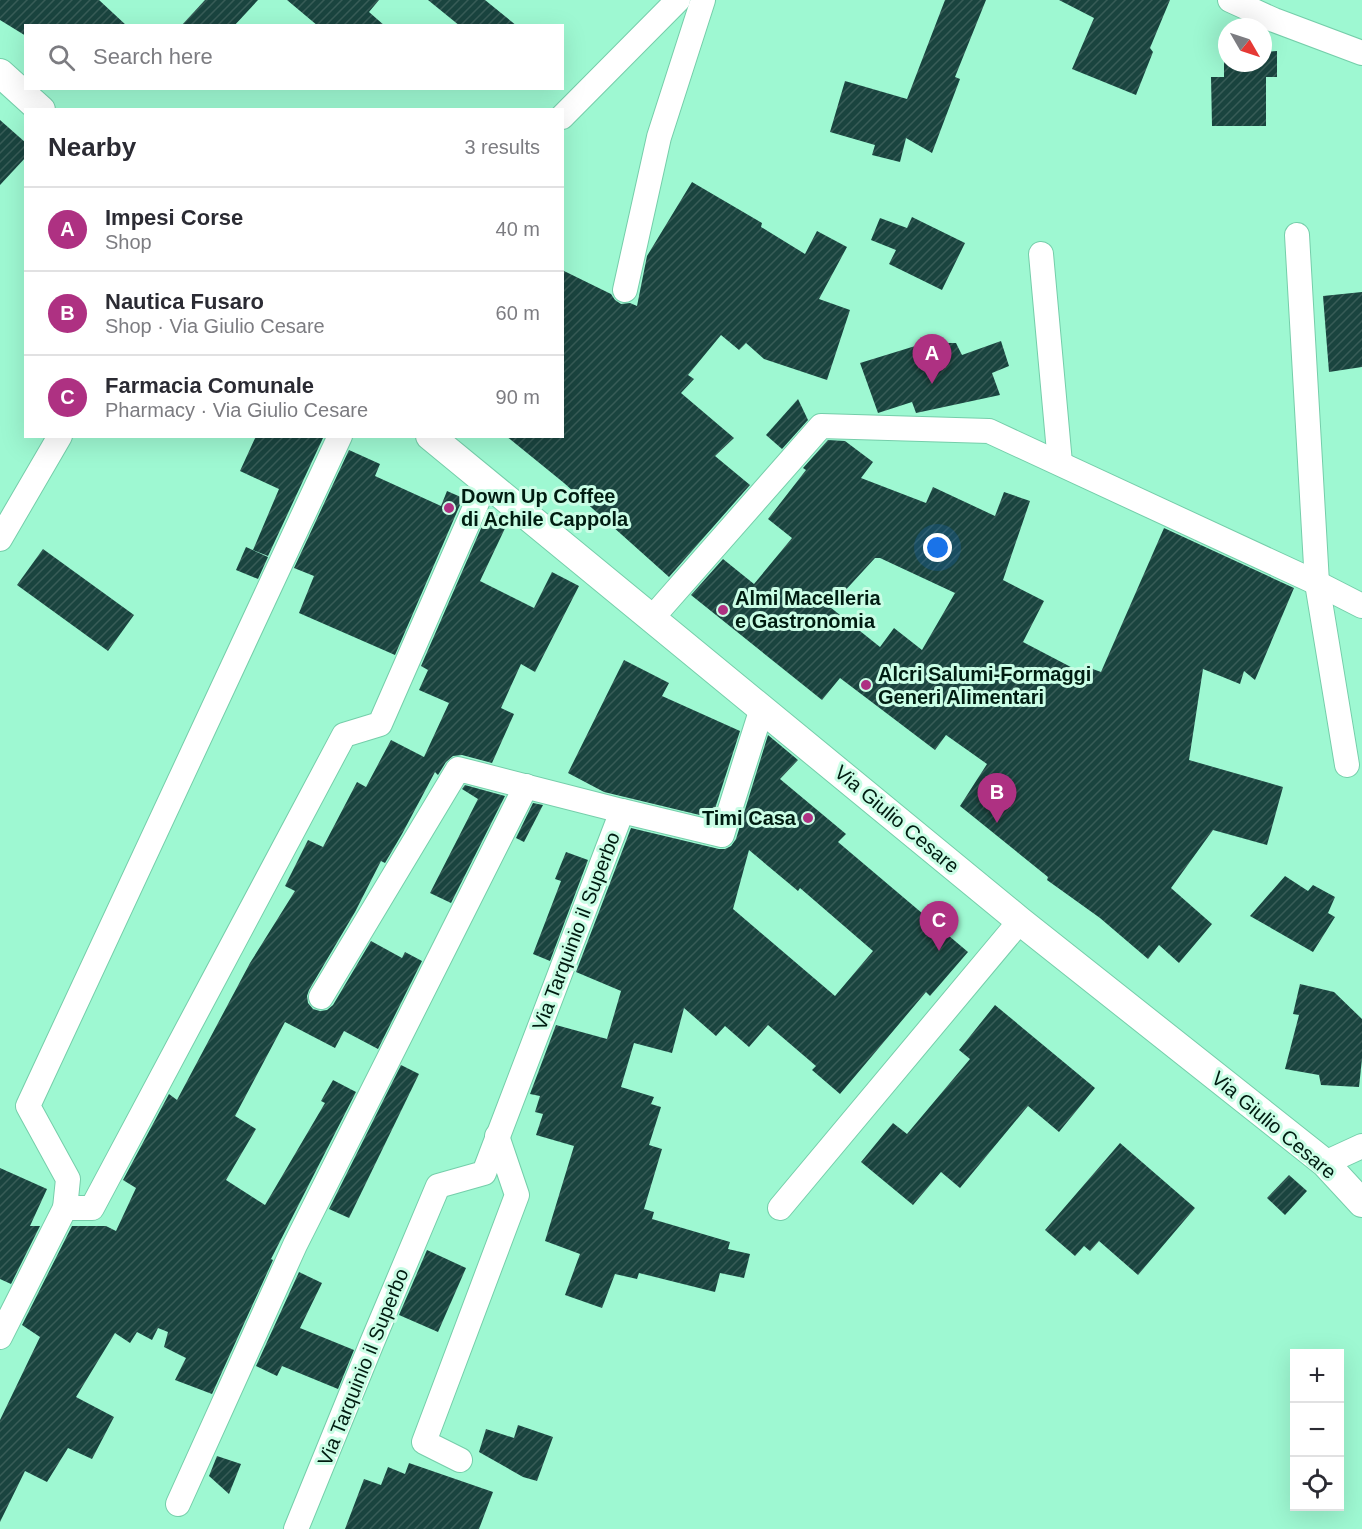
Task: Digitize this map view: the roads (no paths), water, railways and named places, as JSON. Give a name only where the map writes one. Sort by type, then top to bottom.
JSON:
[{"type":"street","points":[[564,115],[678,0]]},
{"type":"street","points":[[625,290],[659,137],[703,0]]},
{"type":"street","points":[[1230,0],[1274,20],[1362,53]]},
{"type":"street","points":[[0,73],[39,108]]},
{"type":"street","points":[[1297,235],[1317,583],[1347,765]]},
{"type":"street","points":[[1041,254],[1060,464]]},
{"type":"street","points":[[652,618],[821,426],[989,430],[1362,606]]},
{"type":"street","points":[[0,538],[59,438]]},
{"type":"street","points":[[0,1337],[64,1208],[68,1179],[28,1106],[339,438]]},
{"type":"street","name":"Via Giulio Cesare","points":[[432,438],[1020,921],[1325,1163],[1362,1203]]},
{"type":"street","points":[[64,1208],[92,1208],[344,735],[380,724],[486,482]]},
{"type":"street","name":"Via Tarquinio il Superbo","points":[[296,1529],[370,1345],[438,1186],[484,1173],[622,811],[722,835],[762,708]]},
{"type":"street","points":[[321,997],[458,769],[622,811]]},
{"type":"street","points":[[178,1504],[295,1245],[526,786]]},
{"type":"street","points":[[780,1208],[1020,921]]},
{"type":"street","points":[[460,1460],[424,1442],[517,1195],[498,1136]]},
{"type":"street","points":[[1325,1163],[1362,1146]]},
{"type":"place","name":"Impesi Corse","points":[[932,384]]},
{"type":"place","name":"Down Up Coffee di Achile Cappola","points":[[449,508]]},
{"type":"place","name":"Almi Macelleria e Gastronomia","points":[[723,610]]},
{"type":"place","name":"Alcri Salumi-Formaggi Generi Alimentari","points":[[866,685]]},
{"type":"place","name":"Timi Casa","points":[[808,818]]},
{"type":"place","name":"Nautica Fusaro","points":[[997,823]]},
{"type":"place","name":"Farmacia Comunale","points":[[939,951]]}]
